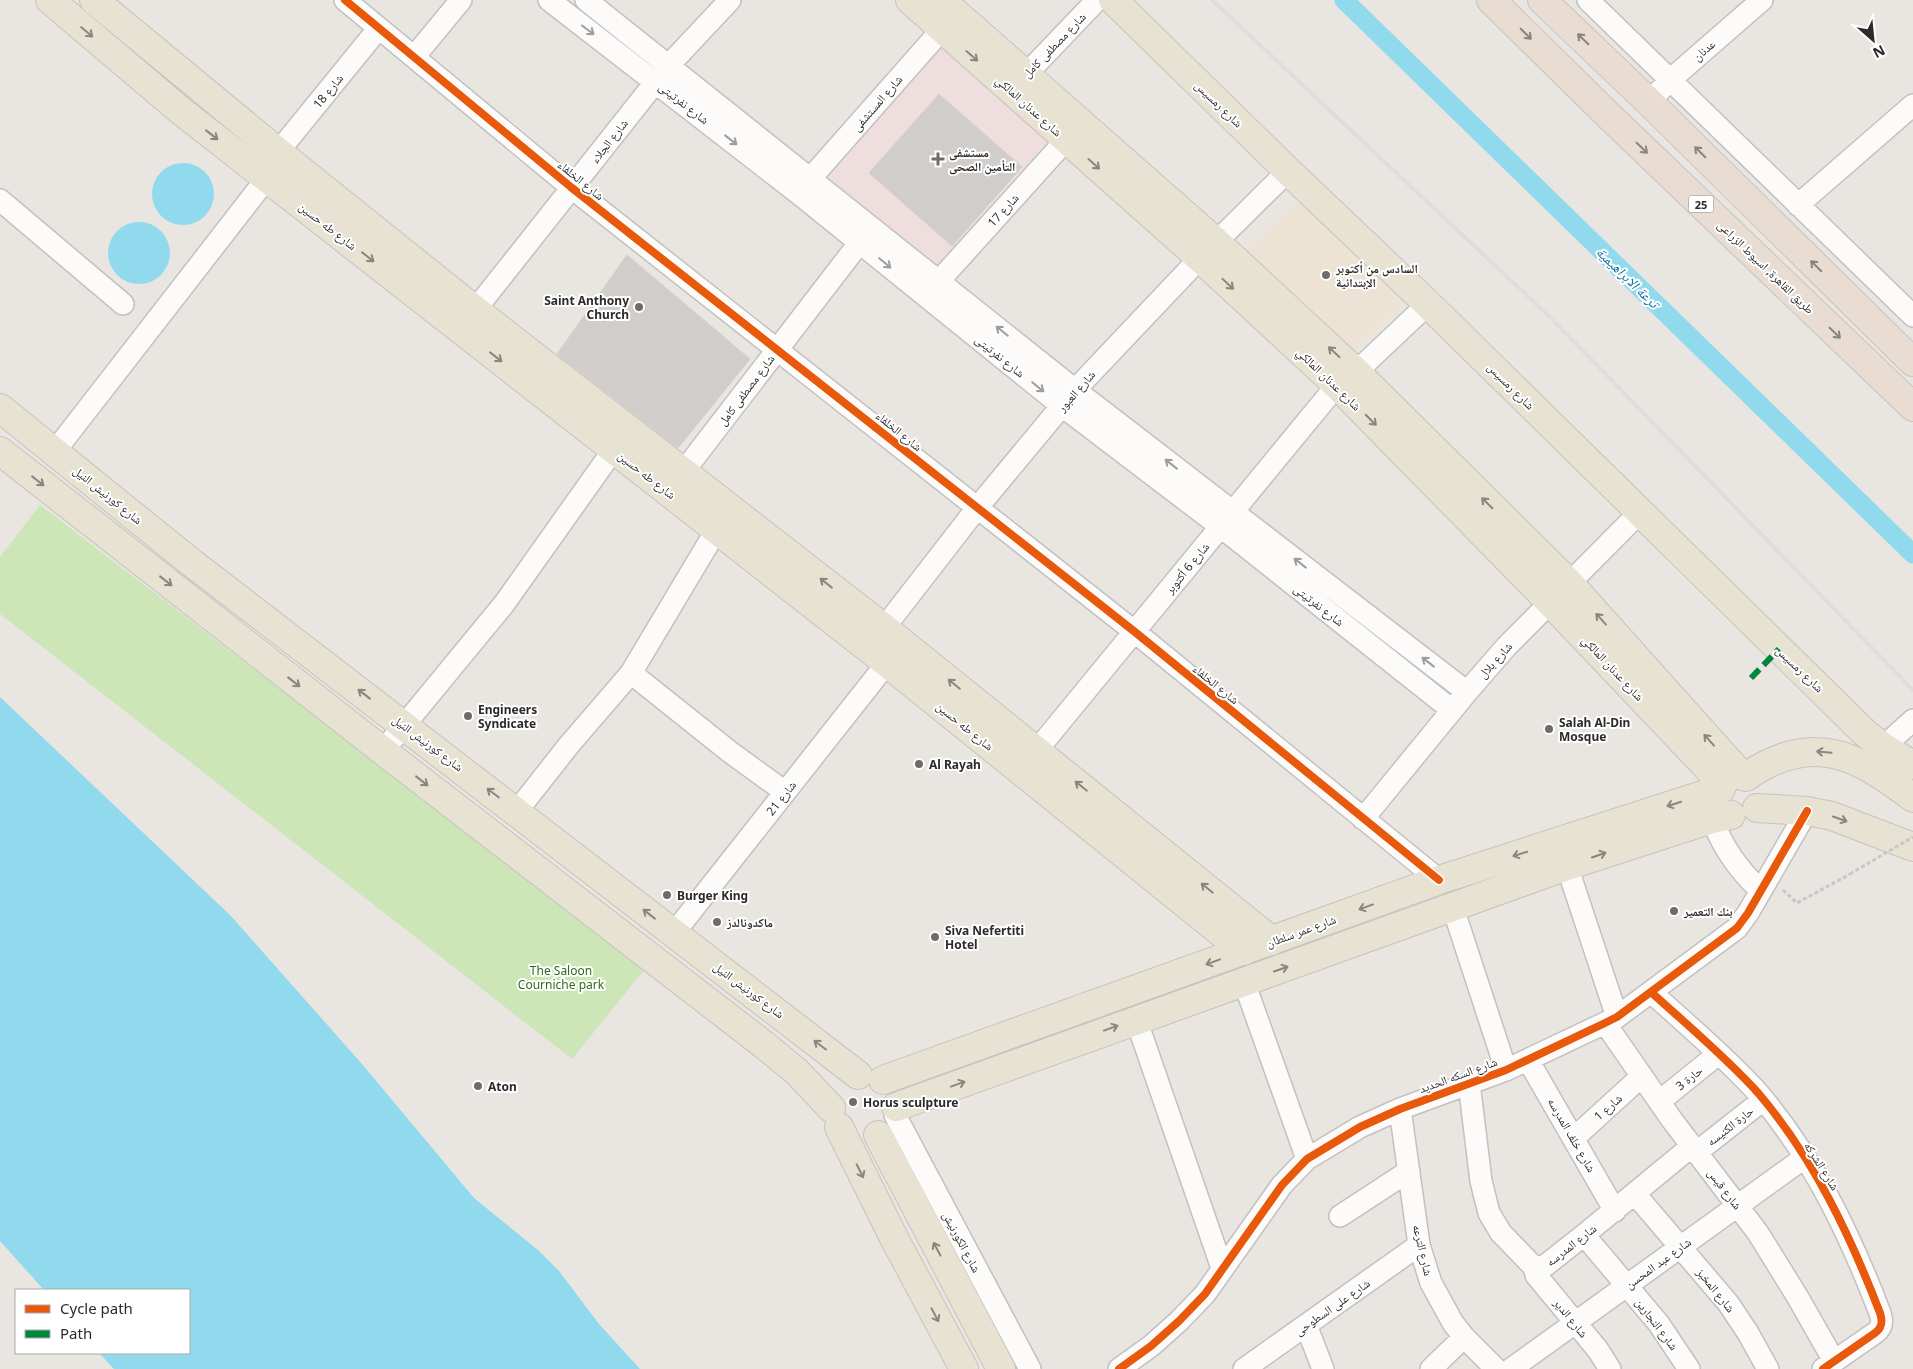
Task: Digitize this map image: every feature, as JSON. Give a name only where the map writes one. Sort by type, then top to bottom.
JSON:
[{"type":"highway","name":"طريق القاهرة, اسيوط الزراعى","points":[[1491,0],[1608,115],[1913,407]]},
{"type":"highway","points":[[1542,0],[1913,362]]},
{"type":"highway","points":[[1608,115],[1642,96]]},
{"type":"main road","name":"شارع طه حسين","points":[[50,0],[181,111],[614,449],[676,482],[716,529],[887,663],[1230,924],[1272,941]]},
{"type":"main road","name":"شارع طه حسين","points":[[94,0],[278,152],[475,310],[676,482],[884,628],[1038,750],[1230,924],[1244,951]]},
{"type":"main road","name":"شارع عدنان المالكي","points":[[910,0],[946,14],[1018,82],[1208,250],[1346,379],[1560,594],[1733,781]]},
{"type":"main road","name":"شارع رمسيس","points":[[1113,0],[1288,171],[1428,304],[1639,513],[1874,740],[1913,765]]},
{"type":"main road","name":"شارع كورنيش النيل","points":[[0,408],[192,563],[674,933],[871,1077]]},
{"type":"main road","points":[[0,451],[383,751],[764,1044],[797,1072],[853,1137],[861,1139],[890,1119],[1136,1019],[1568,866],[1721,817],[1745,817],[1757,808],[1760,801],[1758,786],[1753,780],[1733,781],[1719,796],[1720,804],[1724,811],[1721,817]]},
{"type":"main road","points":[[1850,758],[1874,740]]},
{"type":"main road","name":"شارع عمر سلطان","points":[[871,1077],[1244,951],[1439,880],[1733,781],[1764,765],[1794,753],[1832,753],[1850,758],[1877,772],[1913,798]]},
{"type":"main road","points":[[1757,808],[1807,811],[1839,818],[1913,848]]},
{"type":"main road","points":[[964,1369],[894,1238],[835,1118],[832,1100],[839,1086],[851,1077],[871,1077],[892,1089],[890,1119],[1001,1369]]},
{"type":"street","points":[[414,57],[461,0]]},
{"type":"street","name":"شارع نفرتيتى","points":[[549,0],[663,73]]},
{"type":"street","name":"شارع نفرتيتى","points":[[586,0],[663,73],[1069,398],[1227,519],[1467,692]]},
{"type":"street","name":"شارع الجلاء","points":[[475,310],[663,73],[730,0]]},
{"type":"street","name":"شارع مصطفى كامل","points":[[1018,82],[1096,0]]},
{"type":"street","points":[[1588,0],[1913,316]]},
{"type":"street","name":"عدنان","points":[[1642,96],[1670,80],[1762,0]]},
{"type":"street","name":"شارع الخلفاء","points":[[351,2],[378,29],[572,188],[1135,632],[1439,880]]},
{"type":"street","name":"شارع المستشفى","points":[[805,185],[946,14]]},
{"type":"street","name":"شارع 18","points":[[278,152],[378,29]]},
{"type":"street","points":[[1798,205],[1913,105]]},
{"type":"street","name":"شارع 17","points":[[932,289],[1073,131]]},
{"type":"street","name":"شارع العبور","points":[[884,628],[977,508],[1069,398],[1208,250],[1288,171]]},
{"type":"street","points":[[55,451],[267,178]]},
{"type":"street","name":"شارع نفرتيتى","points":[[805,185],[860,242],[932,289]]},
{"type":"street","points":[[0,200],[123,304]]},
{"type":"street","name":"شارع مصطفى كامل","points":[[676,482],[860,242]]},
{"type":"street","name":"شارع 6 أكتوبر","points":[[1038,750],[1227,519],[1346,379],[1428,304]]},
{"type":"street","points":[[383,751],[504,604],[614,449]]},
{"type":"street","name":"شارع بلال","points":[[1363,819],[1506,647],[1639,513]]},
{"type":"street","name":"شارع نفرتيتى","points":[[1227,519],[1452,710]]},
{"type":"street","points":[[517,811],[569,745],[631,673],[716,529]]},
{"type":"street","name":"شارع 21","points":[[674,933],[887,663]]},
{"type":"street","points":[[631,673],[730,752],[785,792]]},
{"type":"street","points":[[1874,740],[1913,720]]},
{"type":"street","name":"شارع السكه الحديد","points":[[1119,1369],[1151,1346],[1205,1294],[1282,1185],[1308,1159],[1360,1127],[1400,1109],[1506,1070],[1611,1020],[1737,928],[1807,811]]},
{"type":"street","points":[[1721,817],[1720,839],[1730,858],[1744,874],[1764,883]]},
{"type":"street","name":"شارع قيس","points":[[1568,866],[1611,1020],[1642,1076],[1758,1233],[1792,1288],[1828,1365]]},
{"type":"street","points":[[1453,908],[1506,1070]]},
{"type":"street","points":[[1244,982],[1308,1159]]},
{"type":"street","name":"شارع الشركه","points":[[1651,992],[1718,1054],[1763,1100],[1817,1178],[1848,1236],[1882,1318],[1882,1323],[1878,1330],[1828,1365]]},
{"type":"street","points":[[1136,1019],[1222,1268]]},
{"type":"street","name":"حارة 3","points":[[1660,1102],[1718,1054]]},
{"type":"street","name":"شارع خلف المدرسه","points":[[1528,1060],[1615,1211]]},
{"type":"street","name":"شارع 1","points":[[1574,1138],[1642,1076]]},
{"type":"street","name":"شارع المدرسه","points":[[1469,1083],[1481,1181],[1488,1213],[1501,1233],[1534,1267],[1538,1268],[1546,1265],[1695,1149]]},
{"type":"street","name":"حارة الكنيسه","points":[[1695,1149],[1763,1100]]},
{"type":"street","name":"شارع الترعه","points":[[1400,1109],[1419,1244],[1431,1283],[1441,1304],[1464,1337],[1497,1368]]},
{"type":"street","name":"شارع الكورنيش","points":[[890,1119],[1030,1369]]},
{"type":"street","name":"شارع عبد المحسن","points":[[1497,1368],[1575,1323],[1804,1158]]},
{"type":"street","points":[[1340,1216],[1408,1171]]},
{"type":"street","name":"شارع المخبز","points":[[1635,1194],[1728,1303],[1748,1333],[1768,1369]]},
{"type":"street","name":"شارع النجارين","points":[[1584,1235],[1659,1324],[1689,1369]]},
{"type":"street","name":"شارع على السطوحى","points":[[1244,1369],[1419,1244]]},
{"type":"street","name":"شارع الدير","points":[[1534,1267],[1536,1275],[1598,1350],[1610,1369]]},
{"type":"street","points":[[1306,1326],[1323,1369]]},
{"type":"street","points":[[1431,1369],[1464,1337]]},
{"type":"path","points":[[1764,883],[1796,903],[1913,837]]},
{"type":"shaded area","name":"مستشفى التأمين الصحى","points":[[943,30],[1063,139],[939,279],[813,178]]},
{"type":"shaded area","name":"السادس من أكتوبر الإبتدائية","points":[[1305,198],[1405,302],[1349,355],[1246,248]]},
{"type":"green space","name":"The Saloon Courniche park","points":[[40,505],[645,969],[572,1059],[0,614],[0,557]]},
{"type":"water","points":[[183,163],[195,165],[205,172],[212,182],[214,194],[212,206],[205,216],[195,223],[183,225],[171,223],[161,216],[154,206],[152,194],[154,182],[161,172],[171,165]]},
{"type":"water","points":[[139,222],[151,224],[161,231],[168,241],[170,253],[168,265],[161,275],[151,282],[139,284],[127,282],[117,275],[110,265],[108,253],[110,241],[117,231],[127,224]]},
{"type":"water","points":[[0,697],[230,915],[362,1064],[474,1198],[538,1250],[559,1271],[599,1324],[640,1369],[114,1369],[100,1354],[190,1354],[190,1289],[43,1289],[0,1241]]},
{"type":"building","points":[[939,94],[1022,167],[952,246],[869,173]]},
{"type":"building","name":"Saint Anthony Church","points":[[627,255],[750,359],[678,448],[557,354]]},
{"type":"waterway","name":"ترعة الابراهيمية","points":[[1344,0],[1913,554]]},
{"type":"railway","points":[[1212,0],[1552,319],[1913,690]]},
{"type":"marked path","points":[[1751,678],[1779,649]]},
{"type":"cycle path","points":[[345,0],[572,188],[1135,632],[1439,880]]},
{"type":"cycle path","points":[[1119,1369],[1151,1346],[1205,1294],[1282,1185],[1307,1159],[1360,1127],[1400,1109],[1506,1070],[1617,1017],[1737,928],[1748,913],[1807,811]]},
{"type":"cycle path","points":[[1651,992],[1734,1068],[1759,1094],[1779,1119],[1814,1171],[1856,1255],[1880,1313],[1881,1324],[1875,1333],[1823,1369]]},
{"type":"place","name":"مستشفى التأمين الصحى","points":[[938,159]]},
{"type":"place","name":"السادس من أكتوبر الإبتدائية","points":[[1326,275]]},
{"type":"place","name":"Saint Anthony Church","points":[[639,307]]},
{"type":"place","name":"Engineers Syndicate","points":[[468,716]]},
{"type":"place","name":"Salah Al-Din Mosque","points":[[1549,729]]},
{"type":"place","name":"Al Rayah","points":[[919,764]]},
{"type":"place","name":"Burger King","points":[[667,895]]},
{"type":"place","name":"بنك التعمير","points":[[1674,911]]},
{"type":"place","name":"ماكدونالدز","points":[[717,922]]},
{"type":"place","name":"Siva Nefertiti Hotel","points":[[935,937]]},
{"type":"place","name":"Aton","points":[[478,1086]]},
{"type":"place","name":"Horus sculpture","points":[[853,1102]]}]
